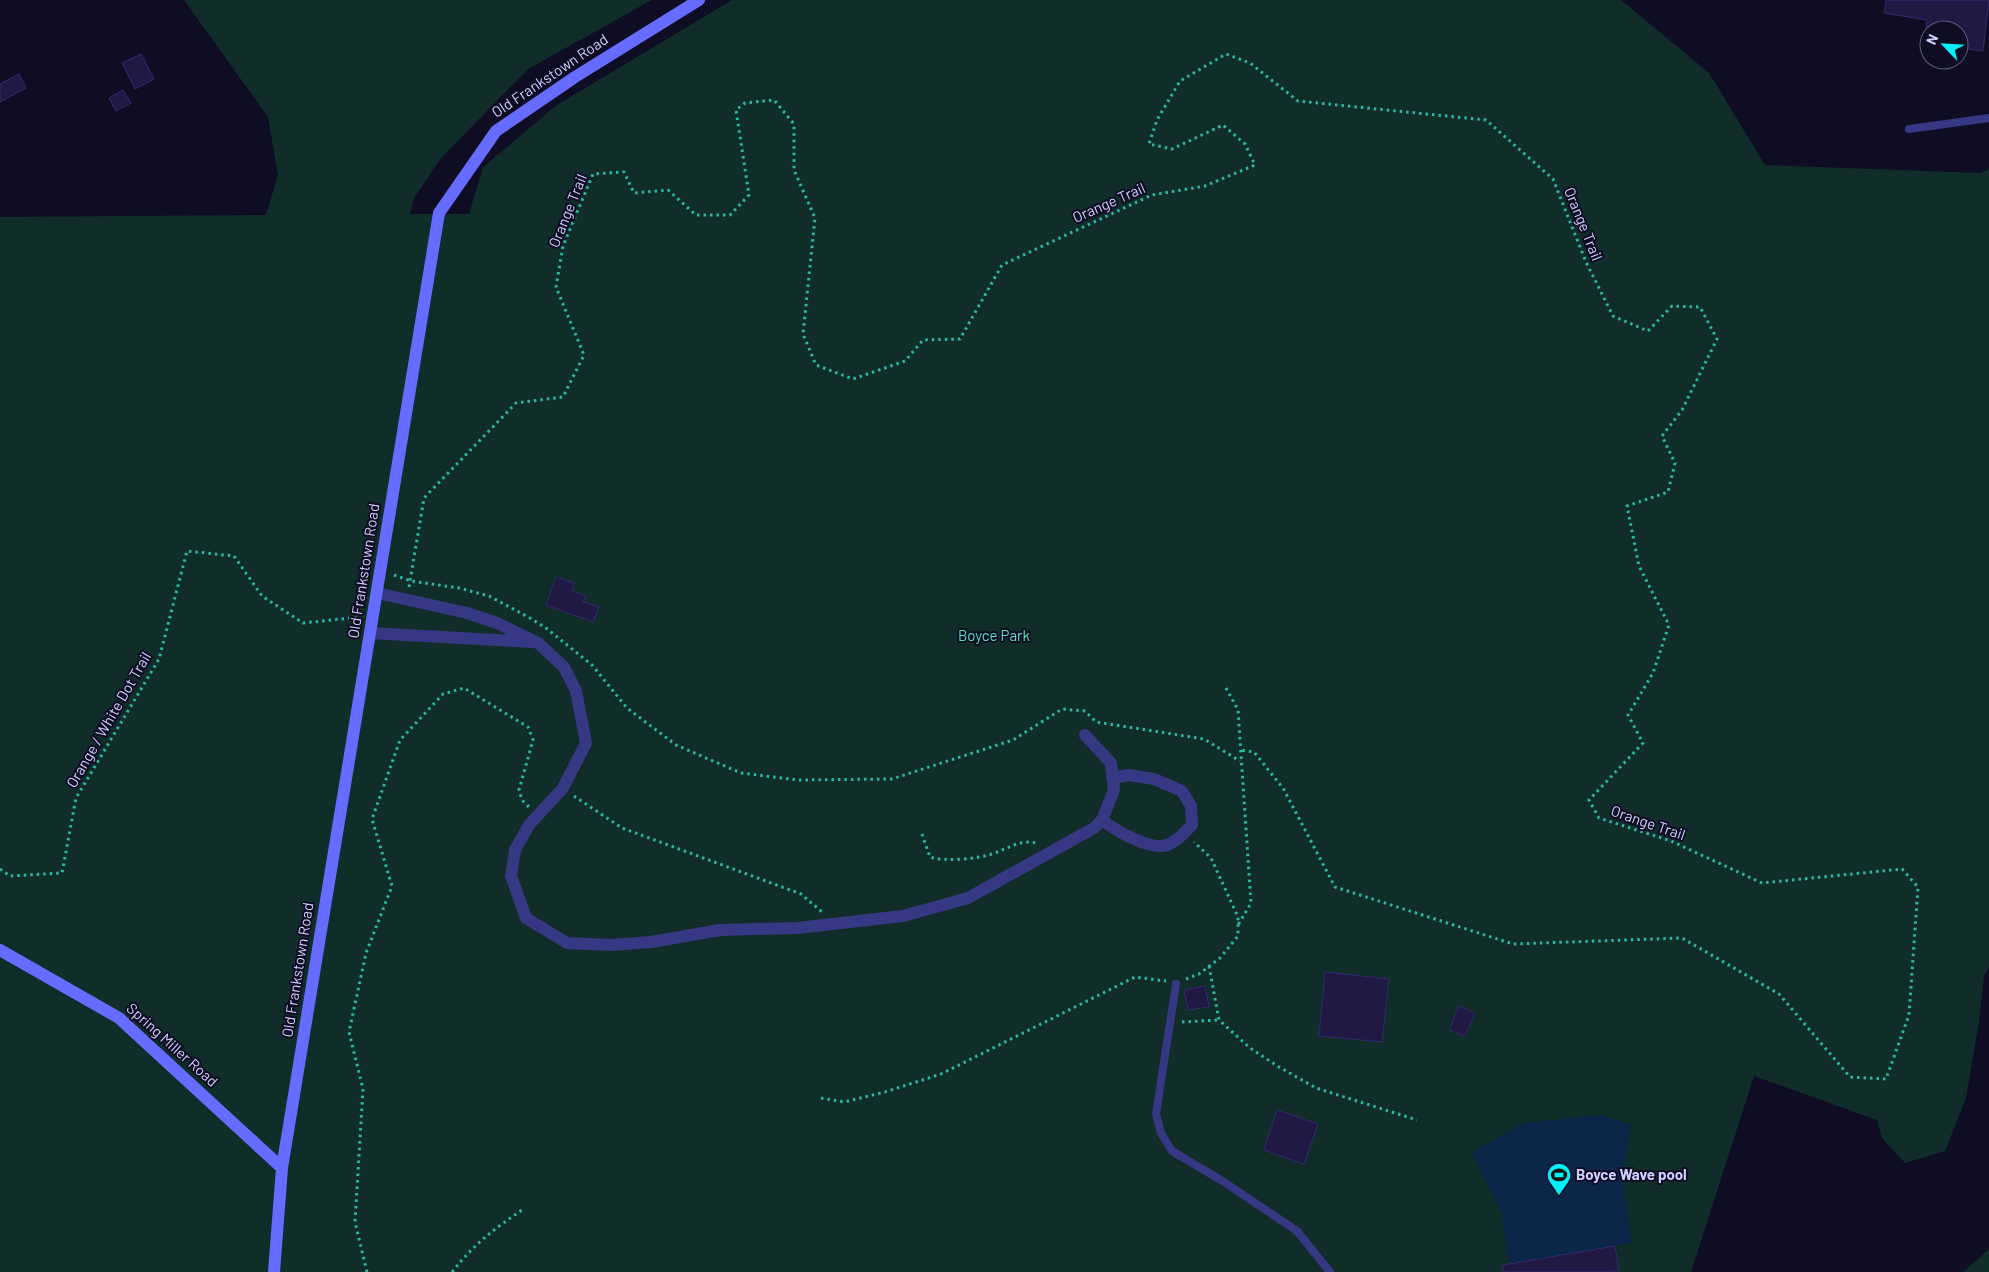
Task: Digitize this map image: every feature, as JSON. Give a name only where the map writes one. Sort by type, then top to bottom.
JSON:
[{"type":"street","name":"Old Frankstown Road","points":[[274,1272],[282,1168],[439,213],[496,131],[575,77],[700,0]]},
{"type":"street","points":[[377,593],[490,620],[538,643],[564,668],[576,691],[586,743],[563,788],[529,825],[515,850],[511,876],[526,918],[567,942],[611,945],[651,942],[720,930],[797,928],[903,916],[968,898],[1094,828],[1102,820],[1114,790],[1111,763],[1085,735]]},
{"type":"street","points":[[370,633],[538,643]]},
{"type":"street","points":[[1102,820],[1115,830],[1147,843],[1165,846],[1177,840],[1192,825],[1191,806],[1182,791],[1154,779],[1129,775],[1112,778]]},
{"type":"street","name":"Spring Miller Road","points":[[0,950],[119,1018],[282,1168]]},
{"type":"lane","points":[[1909,129],[1989,118]]},
{"type":"lane","points":[[1176,984],[1156,1114],[1161,1133],[1172,1151],[1224,1182],[1297,1231],[1330,1272]]},
{"type":"path","name":"Orange Trail","points":[[407,600],[424,498],[516,403],[563,397],[584,355],[556,287],[563,246],[593,174],[624,172],[634,193],[668,190],[696,214],[730,215],[749,195],[736,110],[745,103],[774,100],[794,124],[794,170],[815,218],[803,334],[816,365],[853,380],[905,361],[923,340],[960,338],[1002,265],[1152,195],[1205,186],[1255,165],[1245,144],[1223,125],[1172,149],[1149,144],[1157,120],[1180,81],[1226,54],[1250,63],[1298,101],[1486,120],[1553,179],[1586,262],[1613,316],[1648,331],[1672,306],[1700,307],[1717,339],[1682,410],[1662,436],[1674,463],[1668,492],[1627,506],[1639,566],[1669,625],[1653,673],[1628,715],[1643,743],[1589,800],[1599,818],[1671,840],[1762,883],[1902,868],[1918,887],[1909,1015],[1886,1079],[1850,1077],[1779,994],[1682,938],[1513,944],[1335,887],[1282,788],[1254,752],[1240,750]]},
{"type":"path","name":"Orange / White Dot Trail","points":[[0,869],[10,876],[62,873],[76,798],[159,659],[187,551],[234,556],[262,596],[303,623],[373,616]]},
{"type":"path","points":[[381,569],[410,580],[460,588],[488,596],[530,618],[546,628],[592,665],[627,708],[676,745],[741,773],[798,780],[892,779],[1014,740],[1062,709],[1085,711],[1096,722],[1204,740],[1240,761]]},
{"type":"path","points":[[367,1272],[355,1222],[363,1090],[349,1032],[366,953],[392,886],[372,819],[400,740],[443,694],[464,688],[528,727],[533,740],[519,790],[522,800],[537,816]]},
{"type":"path","points":[[1226,688],[1238,710],[1251,903],[1238,925]]},
{"type":"path","points":[[563,788],[622,828],[801,894],[836,923]]},
{"type":"path","points":[[821,1098],[844,1102],[885,1092],[941,1074],[1135,977],[1159,979],[1176,984],[1199,974],[1220,958],[1238,936],[1238,917],[1211,858],[1185,832]]},
{"type":"path","points":[[922,834],[930,857],[940,860],[990,855],[1027,841],[1042,845],[1048,853]]},
{"type":"path","points":[[1209,966],[1219,1020],[1250,1048],[1279,1068],[1316,1088],[1417,1120]]},
{"type":"path","points":[[1170,1023],[1219,1020]]},
{"type":"path","points":[[452,1272],[469,1251],[494,1228],[525,1208]]},
{"type":"green space","name":"Boyce Park","points":[[184,0],[652,0],[528,69],[441,158],[414,198],[410,214],[469,214],[483,167],[557,105],[732,0],[1621,0],[1709,73],[1765,165],[1980,173],[1989,169],[1989,967],[1984,976],[1979,1021],[1966,1098],[1945,1151],[1905,1163],[1882,1138],[1877,1120],[1754,1076],[1691,1272],[0,1272],[0,217],[266,215],[278,175],[268,117]]},
{"type":"green space","points":[[1989,1249],[1989,1272],[1963,1272]]},
{"type":"water","name":"Boyce Wave pool","points":[[1601,1115],[1631,1125],[1622,1178],[1632,1243],[1509,1264],[1502,1214],[1472,1153],[1524,1123]]},
{"type":"building","points":[[1886,0],[1989,0],[1983,51],[1969,49],[1969,20],[1927,20],[1884,13]]},
{"type":"building","points":[[141,54],[154,79],[135,89],[122,63]]},
{"type":"building","points":[[19,74],[26,88],[0,102],[0,84]]},
{"type":"building","points":[[123,90],[131,103],[116,111],[109,98]]},
{"type":"building","points":[[556,577],[574,583],[572,591],[586,596],[583,602],[599,607],[593,622],[546,605]]},
{"type":"building","points":[[1325,972],[1389,979],[1382,1042],[1319,1036]]},
{"type":"building","points":[[1205,986],[1209,1007],[1188,1010],[1184,990]]},
{"type":"building","points":[[1459,1006],[1475,1013],[1465,1036],[1449,1030]]},
{"type":"building","points":[[1277,1110],[1318,1124],[1304,1164],[1264,1150]]},
{"type":"building","points":[[1615,1246],[1619,1270],[1609,1272],[1503,1272],[1503,1265]]},
{"type":"place","name":"Boyce Wave pool","points":[[1559,1196]]}]
